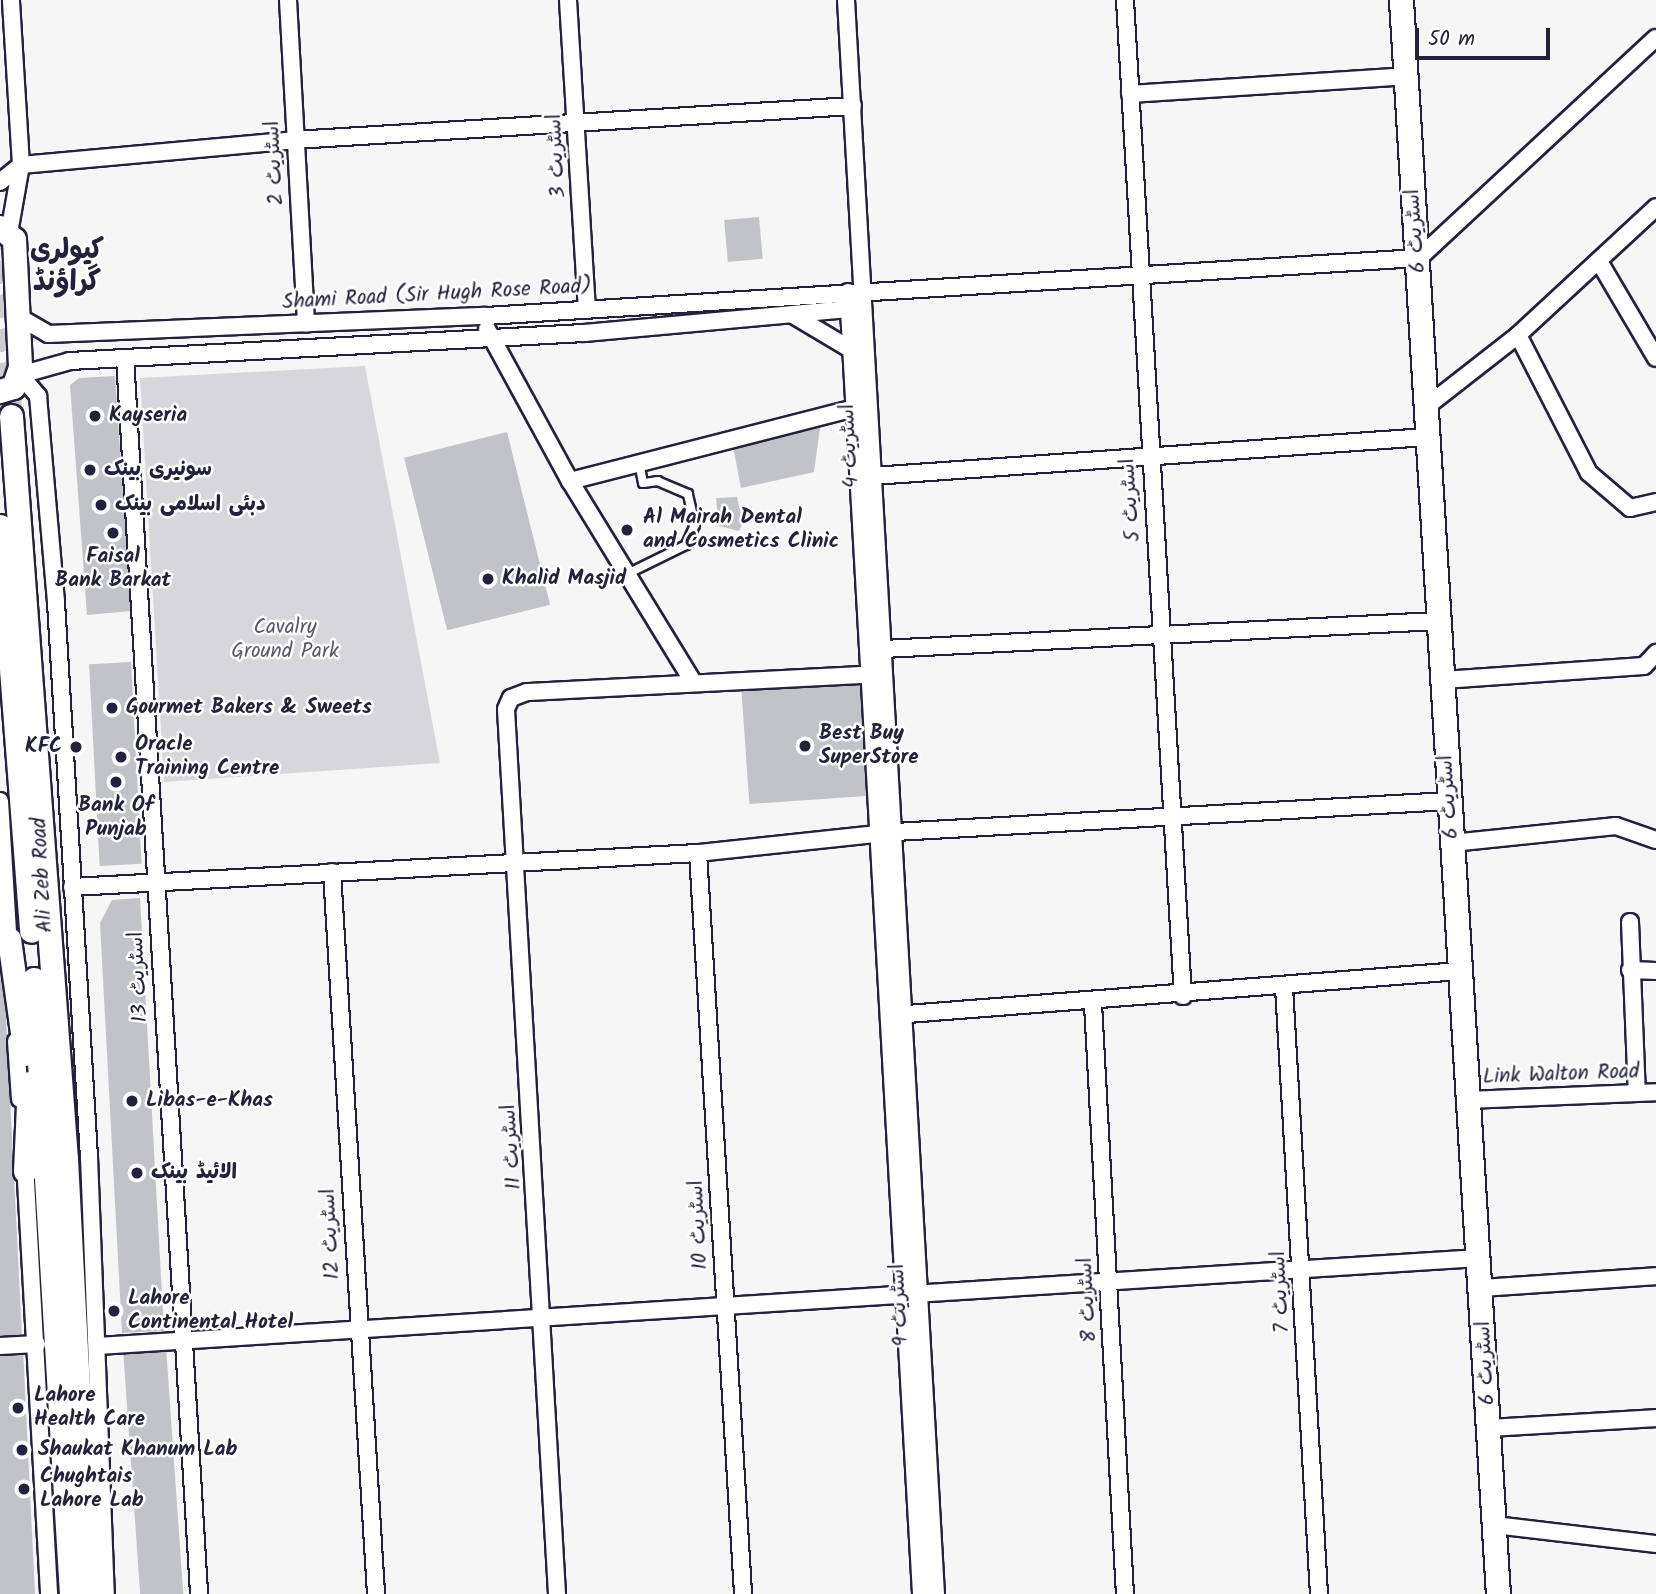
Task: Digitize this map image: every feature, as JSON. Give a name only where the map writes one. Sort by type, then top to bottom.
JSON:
[{"type":"main road","name":"اسٹریٹ 6","points":[[1401,0],[1419,258],[1437,621],[1482,1289],[1498,1594]]},
{"type":"main road","points":[[0,391],[12,387],[20,375],[19,317],[5,230]]},
{"type":"main road","name":"Ali Zeb Road","points":[[10,416],[66,1159],[57,1341]]},
{"type":"main road","name":"Ali Zeb Road","points":[[0,526],[33,954],[57,1341]]},
{"type":"main road","points":[[9,939],[50,1209]]},
{"type":"main road","points":[[25,1171],[33,954]]},
{"type":"main road","points":[[57,1341],[71,1594]]},
{"type":"main road","points":[[57,1341],[89,1594]]},
{"type":"street","points":[[5,230],[21,165],[10,0]]},
{"type":"street","name":"اسٹریٹ 2","points":[[288,0],[306,323]]},
{"type":"street","name":"اسٹریٹ 3","points":[[568,0],[587,309]]},
{"type":"street","name":"اسٹریٹ 4","points":[[846,0],[853,106],[855,300],[873,477],[907,1014]]},
{"type":"street","name":"اسٹریٹ 5","points":[[1125,0],[1149,457],[1184,996]]},
{"type":"street","points":[[106,1594],[89,1157],[38,396],[20,375],[58,362],[487,339],[793,315],[855,300],[1141,275],[1419,258],[1656,38]]},
{"type":"street","points":[[1130,94],[1405,76]]},
{"type":"street","points":[[0,182],[21,165],[294,140],[853,106]]},
{"type":"street","points":[[1426,407],[1518,335],[1601,263],[1656,207]]},
{"type":"street","points":[[1601,263],[1656,358]]},
{"type":"street","points":[[855,300],[850,349],[851,409],[877,836],[912,1290],[921,1594]]},
{"type":"street","name":"Shami Road (Sir Hugh Rose Road)","points":[[19,317],[48,334],[486,316],[587,309],[855,300]]},
{"type":"street","points":[[793,315],[850,349]]},
{"type":"street","points":[[486,316],[487,339],[625,575],[692,680],[886,674]]},
{"type":"street","points":[[1518,335],[1589,473],[1630,508],[1656,502]]},
{"type":"street","name":"اسٹریٹ 13","points":[[125,358],[181,1340],[199,1594]]},
{"type":"street","points":[[570,481],[851,409]]},
{"type":"street","points":[[873,477],[1426,437]]},
{"type":"street","points":[[883,649],[1437,621]]},
{"type":"street","points":[[1443,680],[1644,666],[1656,653]]},
{"type":"street","name":"اسٹریٹ 11","points":[[557,1594],[544,1313],[506,709],[511,698],[692,680]]},
{"type":"street","points":[[0,801],[25,1171],[57,1341],[49,1594]]},
{"type":"street","points":[[72,887],[698,853],[895,832],[1171,814],[1449,801]]},
{"type":"street","points":[[1452,843],[1616,826],[1656,840]]},
{"type":"street","name":"اسٹریٹ 10","points":[[698,853],[743,1594]]},
{"type":"street","name":"اسٹریٹ 12","points":[[332,872],[376,1594]]},
{"type":"street","points":[[1630,922],[1637,1093]]},
{"type":"street","points":[[1630,970],[1656,971]]},
{"type":"street","points":[[907,1014],[1093,1004],[1460,971]]},
{"type":"street","name":"اسٹریٹ 7","points":[[1284,987],[1320,1594]]},
{"type":"street","name":"اسٹریٹ 8","points":[[1093,1004],[1125,1594]]},
{"type":"street","name":"اسٹریٹ 9","points":[[907,1014],[912,1290],[936,1594]]},
{"type":"street","name":"Link Walton Road","points":[[1469,1100],[1656,1092]]},
{"type":"street","points":[[66,1159],[89,1157]]},
{"type":"street","points":[[98,1346],[544,1313],[912,1290],[1108,1282],[1300,1267],[1479,1258]]},
{"type":"street","points":[[1482,1289],[1656,1276]]},
{"type":"street","points":[[0,1346],[57,1341]]},
{"type":"street","points":[[1489,1429],[1656,1418]]},
{"type":"street","points":[[1494,1525],[1656,1544]]},
{"type":"lane","points":[[625,575],[686,545],[695,525],[688,494],[658,481],[643,483],[639,462]]},
{"type":"green space","name":"Cavalry Ground Park","points":[[365,366],[440,763],[164,782],[140,378]]},
{"type":"building","points":[[759,217],[763,259],[728,262],[724,220]]},
{"type":"building","points":[[115,376],[131,611],[87,615],[70,385],[79,378]]},
{"type":"building","points":[[820,428],[814,472],[741,488],[733,446]]},
{"type":"building","points":[[507,432],[550,605],[447,630],[404,458]]},
{"type":"building","points":[[737,497],[743,523],[739,531],[719,526],[716,498]]},
{"type":"building","points":[[131,662],[142,864],[100,866],[89,664]]},
{"type":"building","name":"Best Buy SuperStore","points":[[861,680],[869,796],[749,804],[741,688]]},
{"type":"building","points":[[0,897],[22,1337],[0,1339]]},
{"type":"building","points":[[140,898],[164,1331],[122,1333],[100,923],[112,900]]},
{"type":"building","points":[[166,1347],[183,1594],[140,1594],[123,1350]]},
{"type":"building","points":[[23,1349],[35,1594],[0,1594],[0,1350]]},
{"type":"tunnel","points":[[0,226],[11,416]]},
{"type":"place","name":"Kayseria","points":[[95,416]]},
{"type":"place","name":"سونیری بینک","points":[[90,470]]},
{"type":"place","name":"دبئی اسلامی بینک","points":[[101,505]]},
{"type":"place","name":"Al Mairah Dental and Cosmetics Clinic","points":[[627,530]]},
{"type":"place","name":"Faisal Bank Barkat","points":[[113,533]]},
{"type":"place","name":"Khalid Masjid","points":[[488,579]]},
{"type":"place","name":"Gourmet Bakers & Sweets","points":[[112,708]]},
{"type":"place","name":"Best Buy SuperStore","points":[[805,746]]},
{"type":"place","name":"KFC","points":[[76,747]]},
{"type":"place","name":"Oracle Training Centre","points":[[121,757]]},
{"type":"place","name":"Bank Of Punjab","points":[[116,782]]},
{"type":"place","name":"Libas-e-Khas","points":[[132,1101]]},
{"type":"place","name":"الائیڈ بینک","points":[[137,1173]]},
{"type":"place","name":"Lahore Continental Hotel","points":[[114,1311]]},
{"type":"place","name":"Lahore Health Care","points":[[18,1408]]},
{"type":"place","name":"Shaukat Khanum Lab","points":[[22,1450]]},
{"type":"place","name":"Chughtais Lahore Lab","points":[[24,1489]]},
{"type":"district","name":"کیولری گراؤنڈ","points":[[67,267]]}]
